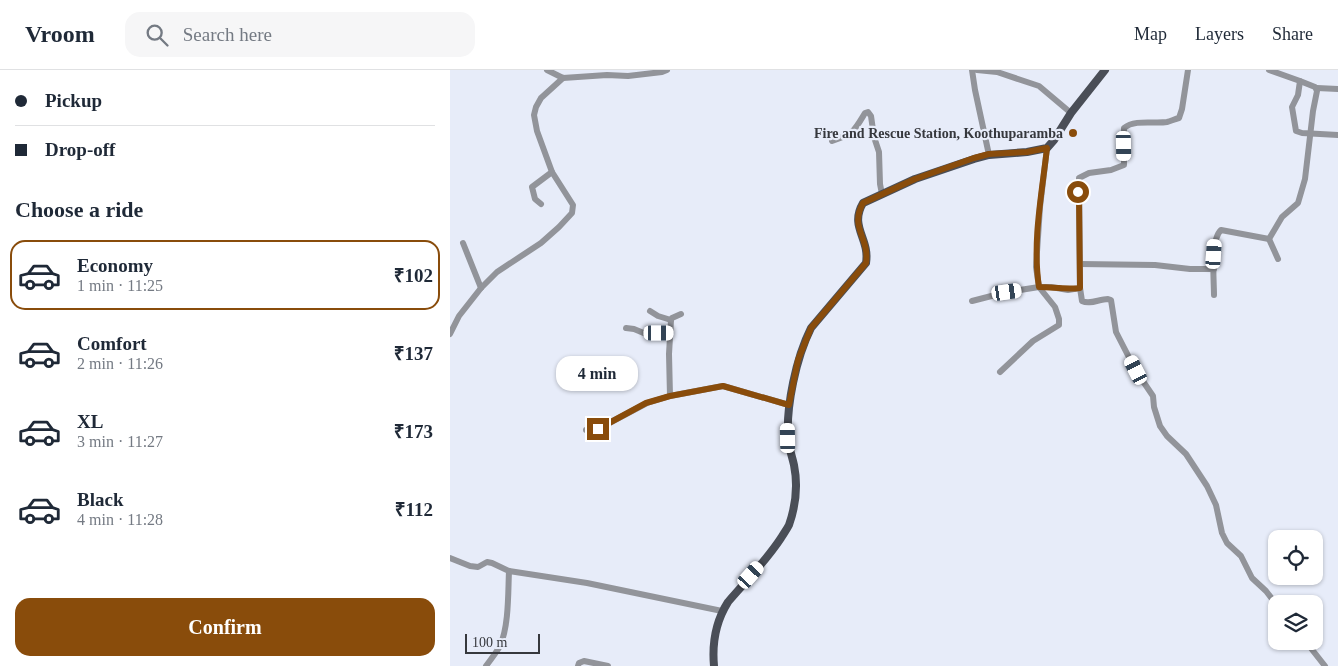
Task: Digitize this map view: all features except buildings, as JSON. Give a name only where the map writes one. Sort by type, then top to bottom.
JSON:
[{"type":"main road","points":[[714,666],[715,633],[722,611],[774,549],[789,526],[797,491],[788,438],[789,405],[798,360],[811,328],[866,263],[868,253],[857,217],[863,203],[915,179],[989,154],[1027,152],[1047,148],[1071,113],[1105,70]]},
{"type":"street","points":[[547,70],[563,78],[607,73],[628,76],[667,70]]},
{"type":"street","points":[[972,70],[989,154]]},
{"type":"street","points":[[977,70],[996,72],[1039,86],[1071,113]]},
{"type":"street","points":[[1188,70],[1179,118],[1169,122],[1127,125],[1123,133],[1124,165],[1112,170],[1089,173],[1079,178],[1079,271],[1082,301],[1088,303],[1111,300],[1116,332],[1136,370],[1154,396],[1154,407],[1160,426],[1167,436],[1186,454],[1207,486],[1216,505],[1226,543],[1241,556],[1252,578],[1269,595]]},
{"type":"street","points":[[1269,70],[1317,88],[1338,89]]},
{"type":"street","points":[[450,334],[458,316],[497,272],[541,243],[572,213],[573,205],[552,172],[537,131],[534,115],[541,98],[563,78]]},
{"type":"street","points":[[1300,81],[1298,95],[1292,107],[1296,131],[1310,134],[1338,135]]},
{"type":"street","points":[[1269,239],[1282,217],[1298,203],[1305,179],[1317,88]]},
{"type":"street","points":[[832,141],[852,133],[865,113],[868,112],[879,152],[882,194]]},
{"type":"street","points":[[1000,372],[1033,341],[1059,325],[1055,307],[1039,287],[1036,267],[1040,207],[1047,148]]},
{"type":"street","points":[[541,204],[535,199],[532,187],[552,172]]},
{"type":"street","points":[[1214,295],[1215,240],[1219,232],[1221,230],[1269,239]]},
{"type":"street","points":[[1269,239],[1278,259]]},
{"type":"street","points":[[463,242],[481,288]]},
{"type":"street","points":[[1080,264],[1155,265],[1190,269],[1214,269]]},
{"type":"street","points":[[972,301],[1007,292],[1039,287],[1068,290],[1080,288]]},
{"type":"street","points":[[650,311],[671,320]]},
{"type":"street","points":[[670,396],[671,320],[681,314]]},
{"type":"street","points":[[626,328],[646,334],[670,333]]},
{"type":"street","points":[[586,430],[598,429],[646,403],[670,396],[723,386],[789,405]]},
{"type":"street","points":[[450,558],[470,566],[478,567],[487,562],[509,571],[587,583],[722,611]]},
{"type":"street","points":[[486,666],[499,648],[503,638],[509,571]]},
{"type":"street","points":[[1312,650],[1325,666]]},
{"type":"street","points":[[578,666],[579,663],[584,661],[608,666]]},
{"type":"place","name":"Fire and Rescue Station, Koothuparamba","points":[[1073,133]]},
{"type":"route","points":[[598,429],[646,403],[670,396],[723,386],[789,405],[798,360],[806,337],[816,321],[866,263],[868,253],[857,217],[863,203],[915,179],[974,158],[989,154],[1027,152],[1047,148],[1040,207],[1036,267],[1039,287],[1068,290],[1080,288],[1078,192]]}]
